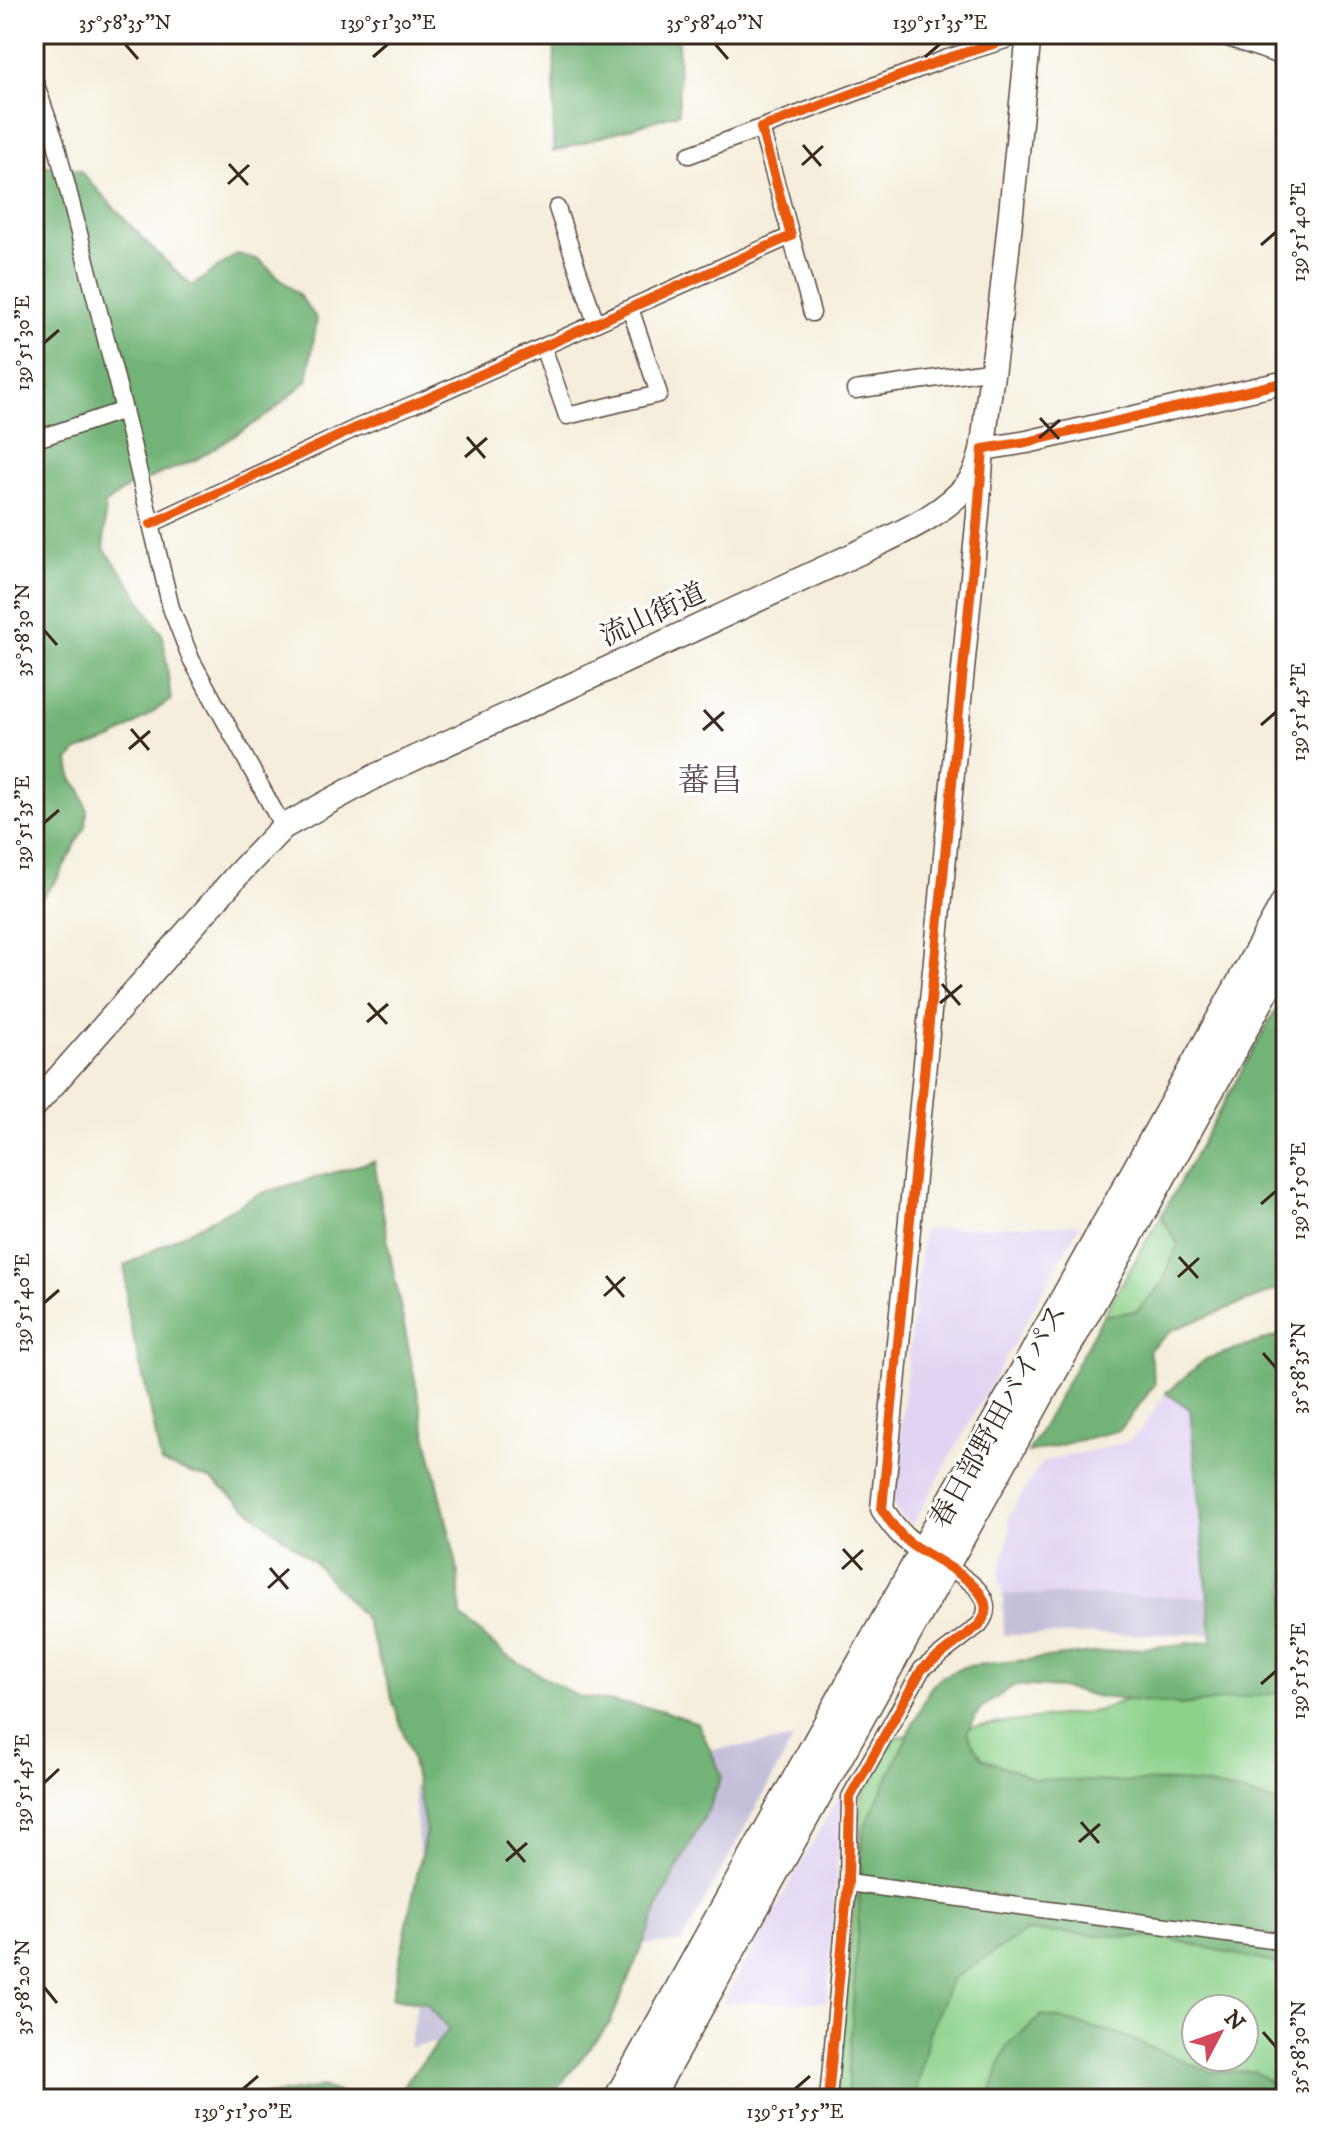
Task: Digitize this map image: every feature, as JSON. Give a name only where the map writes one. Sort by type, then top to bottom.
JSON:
[{"type":"highway","name":"春日部野田バイパス","points":[[648,2099],[1286,902]]},
{"type":"highway","name":"春日部野田バイパス","points":[[618,2099],[1286,953]]},
{"type":"main road","name":"流山街道","points":[[34,1106],[283,827],[376,776],[915,525],[953,499],[969,483],[983,449],[994,370],[1027,34]]},
{"type":"street","points":[[689,155],[948,58],[1027,34]]},
{"type":"street","points":[[1082,34],[1225,37],[1286,58]]},
{"type":"street","points":[[34,79],[56,143],[171,608],[198,672],[283,827]]},
{"type":"street","points":[[761,128],[812,313]]},
{"type":"street","points":[[557,208],[596,323]]},
{"type":"street","points":[[151,524],[356,428],[791,236]]},
{"type":"street","points":[[543,347],[567,416],[659,394],[630,308]]},
{"type":"street","points":[[855,390],[994,370]]},
{"type":"street","points":[[828,2099],[848,1883],[850,1797],[922,1669],[979,1625],[986,1617],[987,1607],[972,1582],[909,1542],[896,1531],[882,1509],[983,449],[1027,442],[1286,382]]},
{"type":"street","points":[[34,440],[124,410]]},
{"type":"street","points":[[848,1883],[1286,1942]]},
{"type":"shaded area","points":[[1080,1224],[913,1524],[906,1520],[894,1506],[893,1493],[923,1229]]},
{"type":"shaded area","points":[[1166,1393],[1190,1409],[1208,1597],[1003,1594],[999,1577],[1010,1531],[1008,1518],[1043,1462],[1128,1442],[1141,1430]]},
{"type":"shaded area","points":[[1003,1594],[1208,1597],[1212,1634],[1004,1635]]},
{"type":"shaded area","points":[[793,1740],[682,1942],[466,1955],[456,2040],[409,2047],[428,1944],[413,1786]]},
{"type":"shaded area","points":[[842,1790],[827,2002],[723,2003]]},
{"type":"green space","points":[[555,34],[678,34],[679,113],[553,152]]},
{"type":"green space","points":[[43,165],[80,171],[192,286],[237,254],[259,260],[298,294],[317,319],[307,381],[269,414],[197,459],[128,487],[105,505],[104,548],[163,636],[171,700],[114,738],[77,751],[69,761],[72,779],[81,790],[87,811],[86,825],[56,881],[34,906],[34,169]]},
{"type":"green space","points":[[1275,1011],[1286,1018],[1286,1286],[1172,1330],[1149,1350],[1155,1384],[1120,1430],[1028,1453],[1103,1316],[1137,1311],[1162,1284],[1178,1244],[1161,1216]]},
{"type":"green space","points":[[374,1161],[424,1425],[457,1565],[461,1617],[504,1654],[577,1696],[661,1710],[698,1723],[722,1776],[709,1808],[664,1893],[610,2023],[549,2099],[392,2099],[449,2029],[426,2003],[392,1998],[426,1831],[411,1756],[366,1620],[314,1562],[212,1480],[161,1463],[127,1311],[125,1265],[262,1193]]},
{"type":"green space","points":[[1161,1216],[1178,1244],[1162,1284],[1137,1311],[1103,1316]]},
{"type":"green space","points":[[1286,1333],[1286,1692],[1182,1705],[1100,1697],[1061,1688],[1015,1685],[980,1709],[967,1733],[982,1758],[1035,1779],[1178,1781],[1228,1789],[1286,1805],[1286,1966],[1169,1939],[1027,1931],[952,1979],[929,2033],[915,2099],[847,2099],[864,1828],[930,1688],[941,1677],[966,1666],[1212,1641],[1190,1409],[1166,1393],[1206,1359]]},
{"type":"green space","points":[[1286,1638],[1286,1933],[858,1875],[862,1796],[895,1737],[1097,1711]]},
{"type":"green space","points":[[862,1893],[1286,1945],[1286,2099],[836,2099],[855,1898]]},
{"type":"green space","points":[[1042,2015],[1116,2033],[1180,2060],[1180,2073],[1257,2073],[1286,2094],[1286,2099],[989,2099],[1006,2047]]},
{"type":"green space","points":[[322,2087],[358,2099],[250,2099],[252,2097]]},
{"type":"cycle path","points":[[151,524],[356,428],[791,236],[761,128],[948,58],[1025,34]]},
{"type":"cycle path","points":[[828,2099],[848,1883],[850,1797],[922,1669],[979,1625],[985,1612],[984,1600],[976,1588],[906,1539],[894,1528],[882,1509],[983,449],[1027,442],[1286,382]]},
{"type":"district","name":"蕃昌","points":[[710,782]]}]
